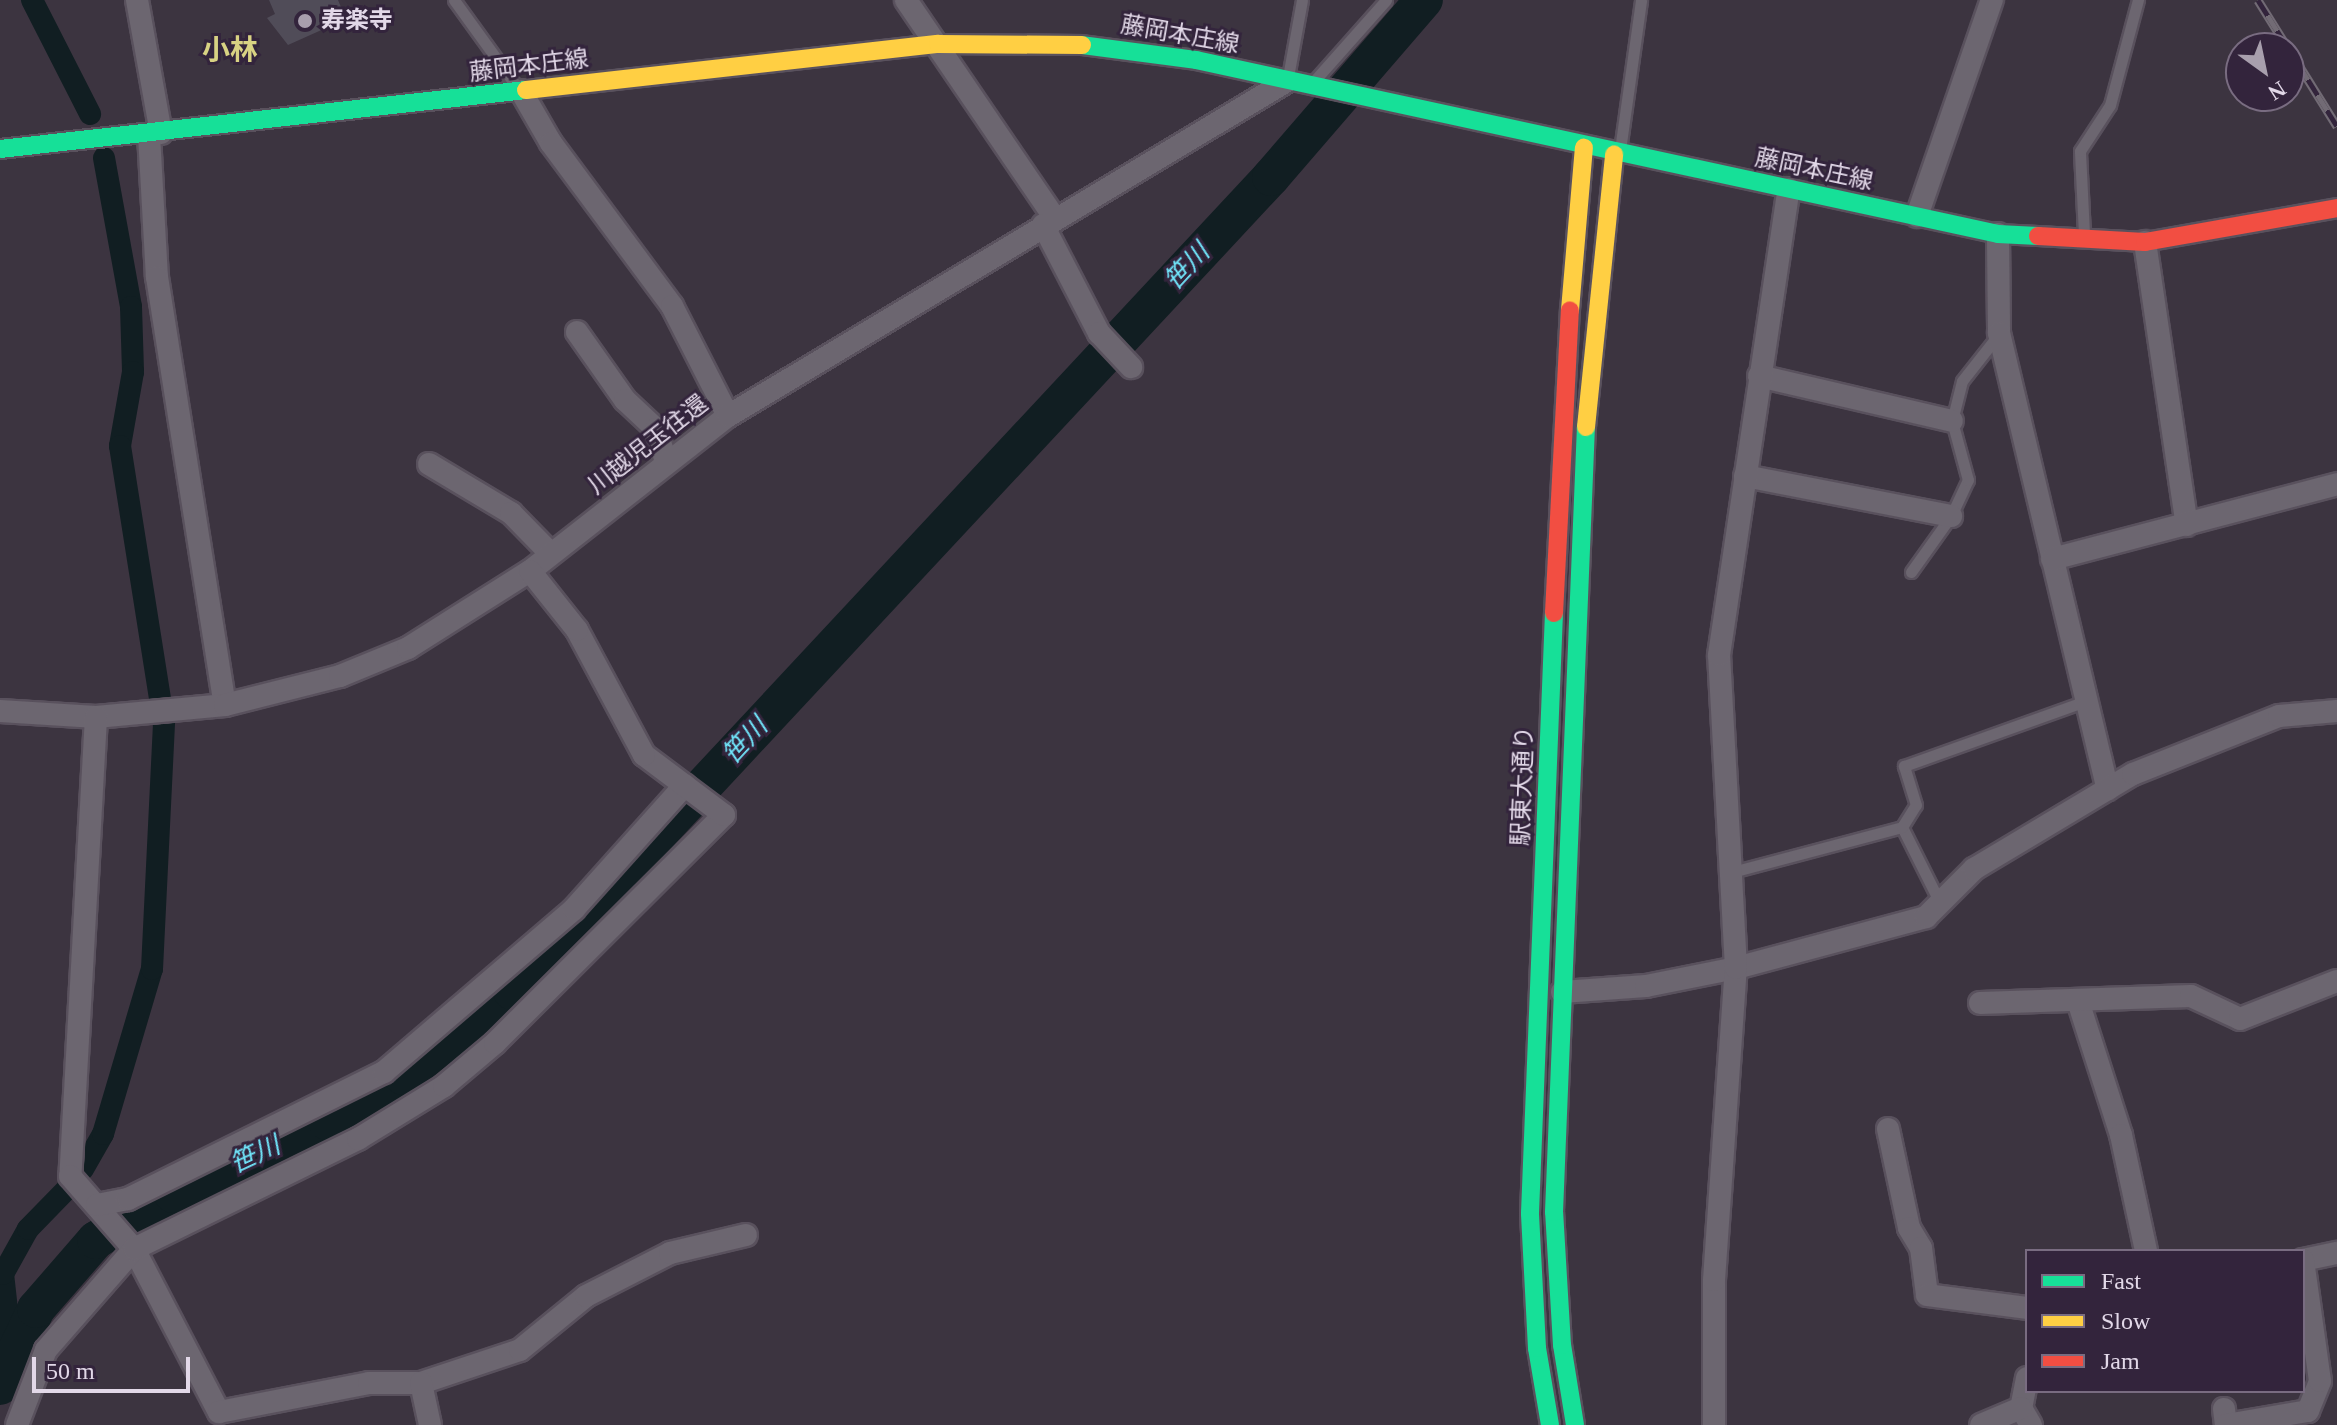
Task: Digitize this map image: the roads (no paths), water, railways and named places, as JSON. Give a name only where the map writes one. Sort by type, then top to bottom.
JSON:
[{"type":"street","points":[[137,0],[155,134],[157,277],[225,705]]},
{"type":"street","points":[[906,0],[938,44],[1049,221],[1099,333],[1131,367]]},
{"type":"street","points":[[1917,216],[1992,0]]},
{"type":"street","name":"藤岡本庄線","points":[[0,149],[938,44],[1100,45],[1287,81],[1584,148],[1998,234],[2085,242],[2145,242],[2337,208]]},
{"type":"street","name":"川越児玉往還","points":[[0,711],[96,717],[225,705],[340,676],[408,648],[530,571],[728,416],[1287,81]]},
{"type":"street","points":[[521,91],[551,143],[672,306],[728,416]]},
{"type":"street","name":"駅東大通り","points":[[1550,1425],[1537,1348],[1530,1213],[1563,396],[1584,148]]},
{"type":"street","name":"駅東大通り","points":[[1575,1425],[1562,1345],[1554,1212],[1588,383],[1617,154]]},
{"type":"street","points":[[1714,1425],[1714,1280],[1736,968],[1719,655],[1789,189]]},
{"type":"street","points":[[1998,234],[1999,333],[2108,789]]},
{"type":"street","points":[[2145,242],[2187,525]]},
{"type":"street","points":[[577,332],[625,400],[656,429],[666,462]]},
{"type":"street","points":[[1759,376],[1952,421]]},
{"type":"street","points":[[429,464],[511,513],[551,554]]},
{"type":"street","points":[[1745,476],[1951,516]]},
{"type":"street","points":[[2052,559],[2337,484]]},
{"type":"street","points":[[17,1425],[46,1350],[134,1249],[345,1146],[444,1086],[651,890],[724,815],[644,755],[577,630],[530,571]]},
{"type":"street","points":[[1562,992],[1646,986],[1736,968],[1926,917],[1938,899],[1974,869],[2108,789],[2279,716],[2337,711]]},
{"type":"street","points":[[96,717],[70,1176],[82,1197],[101,1210],[134,1249],[219,1412],[369,1383],[421,1383],[520,1350],[586,1296],[670,1253],[746,1235]]},
{"type":"street","points":[[101,1210],[384,1072],[574,909],[685,785]]},
{"type":"street","points":[[1980,1003],[2191,996],[2240,1019],[2337,981]]},
{"type":"street","points":[[2078,1001],[2121,1135],[2146,1249]]},
{"type":"street","points":[[1888,1129],[1909,1228],[1921,1248],[1927,1295],[2025,1308]]},
{"type":"street","points":[[2305,1260],[2337,1253]]},
{"type":"street","points":[[2224,1409],[2226,1425],[2308,1411],[2320,1381],[2305,1274]]},
{"type":"street","points":[[421,1383],[430,1425]]},
{"type":"street","points":[[1981,1425],[2026,1416],[2027,1393]]},
{"type":"lane","points":[[454,0],[521,91]]},
{"type":"lane","points":[[1287,81],[1302,0]]},
{"type":"lane","points":[[1313,87],[1386,0]]},
{"type":"lane","points":[[1617,154],[1641,0]]},
{"type":"lane","points":[[2085,242],[2080,151],[2110,105],[2138,0]]},
{"type":"lane","points":[[1911,572],[1951,516],[1968,480],[1952,421],[1962,381],[1999,333]]},
{"type":"lane","points":[[1732,872],[1902,827],[1916,805],[1904,766],[2086,701]]},
{"type":"lane","points":[[1902,827],[1938,899]]},
{"type":"waterway","points":[[32,0],[90,114]]},
{"type":"waterway","name":"笹川","points":[[0,1386],[36,1309],[96,1240],[173,1194],[327,1121],[403,1076],[512,991],[1271,177],[1424,0]]},
{"type":"waterway","points":[[104,158],[131,307],[133,372],[120,446],[160,699]]},
{"type":"waterway","points":[[83,1169],[103,1134],[152,969],[164,721]]},
{"type":"waterway","points":[[12,1355],[3,1274],[28,1229],[67,1189]]},
{"type":"waterway","points":[[0,1359],[6,1366]]},
{"type":"railway","points":[[2258,0],[2278,32]]},
{"type":"railway","points":[[2305,75],[2337,126]]},
{"type":"place","name":"寿楽寺","points":[[305,21]]},
{"type":"district","name":"小林","points":[[230,50]]}]
